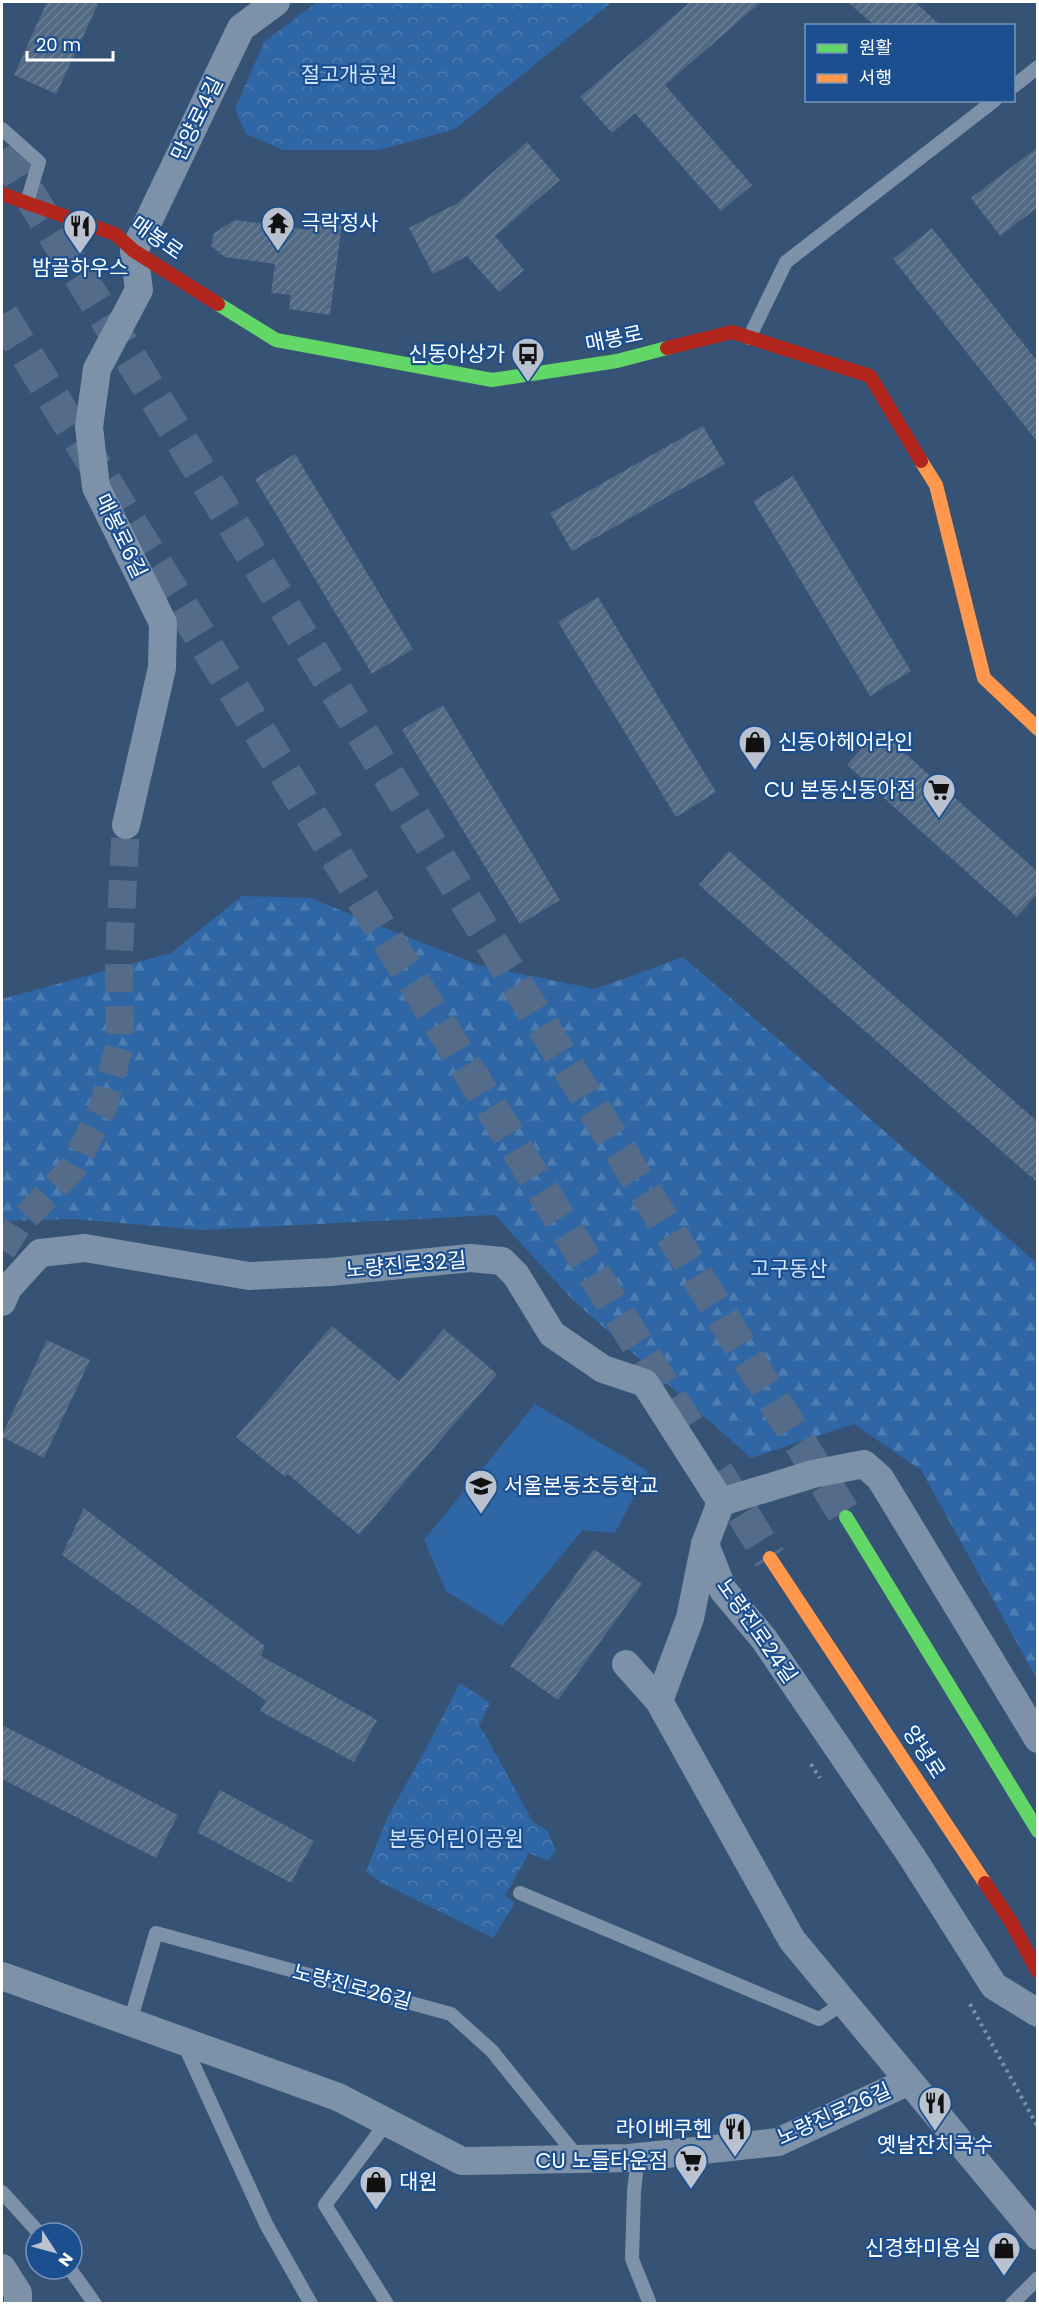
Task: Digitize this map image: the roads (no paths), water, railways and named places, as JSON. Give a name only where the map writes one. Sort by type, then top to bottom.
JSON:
[{"type":"street","name":"만양로4길","points":[[134,251],[241,28],[276,2]]},
{"type":"street","name":"매봉로","points":[[3,198],[27,202],[115,234],[134,251],[276,340],[492,380],[617,361],[732,332],[870,376],[936,485],[984,678],[1038,729]]},
{"type":"street","name":"매봉로6길","points":[[126,825],[162,668],[163,623],[96,487],[88,427],[97,369],[139,290],[134,251]]},
{"type":"street","name":"노량진로32길","points":[[2,1302],[8,1288],[40,1253],[85,1248],[249,1276],[330,1272],[470,1257],[502,1261],[516,1275],[552,1334],[603,1369],[645,1383],[721,1502]]},
{"type":"street","points":[[659,1701],[690,1618],[705,1544],[721,1502],[813,1474],[864,1464],[879,1478],[1038,1739]]},
{"type":"street","points":[[846,1517],[1038,1831]]},
{"type":"street","name":"노량진로24길","points":[[705,1544],[723,1590],[764,1639],[912,1857],[994,1986],[1038,2013]]},
{"type":"street","name":"양녕로","points":[[770,1558],[1011,1922],[1038,1972]]},
{"type":"street","name":"노량진로26길","points":[[626,1664],[659,1701],[792,1940],[1038,2236]]},
{"type":"street","name":"노량진로26길","points":[[2,1976],[338,2097],[462,2161],[638,2157],[778,2142],[909,2081]]},
{"type":"street","points":[[2,2268],[18,2294],[18,2304]]},
{"type":"lane","points":[[1015,85],[1038,67]]},
{"type":"lane","points":[[749,338],[786,262],[991,102]]},
{"type":"lane","points":[[2,129],[39,162],[27,202]]},
{"type":"lane","points":[[520,1893],[819,2019],[844,2004]]},
{"type":"lane","name":"노량진로26길","points":[[130,2022],[156,1933],[451,2014],[492,2051],[579,2159]]},
{"type":"lane","points":[[183,2041],[266,2224],[311,2304]]},
{"type":"lane","points":[[387,2122],[326,2205],[387,2304]]},
{"type":"lane","points":[[638,2157],[634,2191],[632,2259],[650,2304]]},
{"type":"lane","points":[[2,2193],[28,2221]]},
{"type":"lane","points":[[1012,2304],[1038,2278]]},
{"type":"lane","points":[[79,2281],[95,2304]]},
{"type":"tunnel","points":[[2,150],[846,1517]]},
{"type":"tunnel","points":[[2,315],[688,1426]]},
{"type":"tunnel","points":[[2,1250],[18,1225],[74,1167],[103,1107],[120,1044],[119,954],[126,825]]},
{"type":"tunnel","points":[[717,1472],[770,1558]]},
{"type":"place","name":"극락정사","points":[[278,252]]},
{"type":"place","name":"밤골하우스","points":[[80,255]]},
{"type":"place","name":"신동아상가","points":[[528,383]]},
{"type":"place","name":"신동아헤어라인","points":[[755,771]]},
{"type":"place","name":"CU 본동신동아점","points":[[939,819]]},
{"type":"place","name":"서울본동초등학교","points":[[481,1515]]},
{"type":"place","name":"옛날잔치국수","points":[[935,2132]]},
{"type":"place","name":"라이베쿠헨","points":[[735,2158]]},
{"type":"place","name":"CU 노들타운점","points":[[691,2190]]},
{"type":"place","name":"대원","points":[[376,2211]]},
{"type":"place","name":"신경화미용실","points":[[1004,2277]]},
{"type":"park label","name":"절고개공원","points":[[349,75]]},
{"type":"park label","name":"고구동산","points":[[789,1269]]},
{"type":"park label","name":"본동어린이공원","points":[[456,1839]]}]
